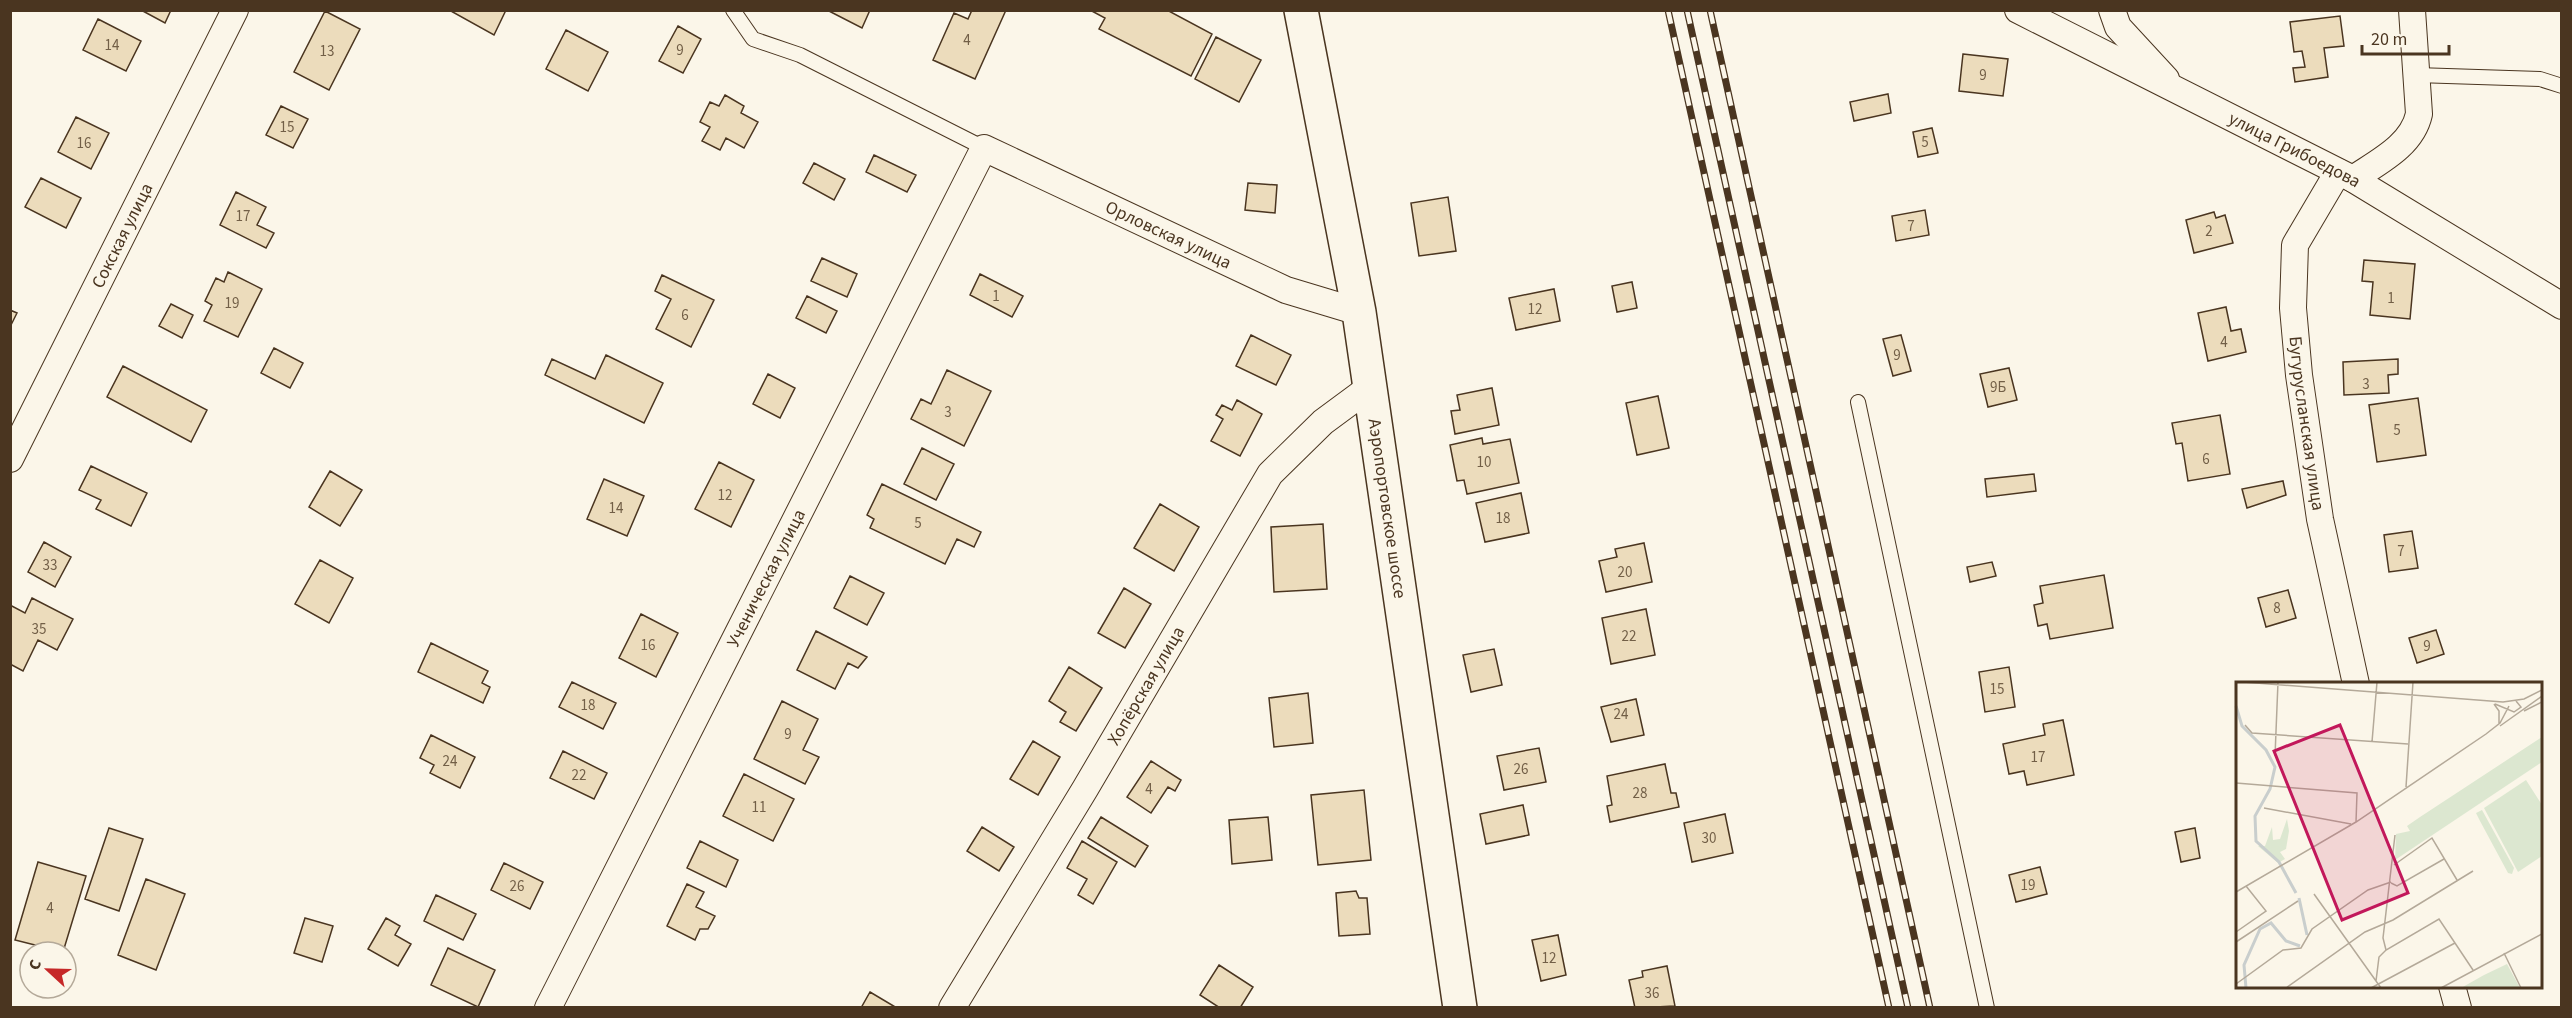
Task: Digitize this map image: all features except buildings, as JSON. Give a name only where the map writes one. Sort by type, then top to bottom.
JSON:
[{"type":"main road","name":"Аэропортовское шоссе","points":[[1301,10],[1359,312],[1460,1008]]},
{"type":"street","name":"Сокская улица","points":[[10,459],[236,10]]},
{"type":"street","name":"улица Грибоедова","points":[[2018,10],[2345,176],[2562,306]]},
{"type":"street","points":[[2112,10],[2118,27],[2179,92]]},
{"type":"street","points":[[2345,176],[2405,142],[2416,130],[2419,114],[2412,10]]},
{"type":"street","name":"Орловская улица","points":[[984,148],[1286,290],[1359,312]]},
{"type":"street","name":"Ученическая улица","points":[[548,1008],[984,148]]},
{"type":"street","name":"Бугурусланская улица","points":[[2345,176],[2295,245],[2293,308],[2299,375],[2320,519],[2356,682]]},
{"type":"street","name":"Хопёрская улица","points":[[952,1008],[1085,789],[1270,474],[1323,422],[1370,388]]},
{"type":"street","points":[[2452,988],[2458,1008]]},
{"type":"lane","points":[[733,10],[753,39],[800,56],[984,148]]},
{"type":"lane","points":[[2416,75],[2540,80],[2562,86]]},
{"type":"lane","points":[[1858,402],[1987,1008]]},
{"type":"railway","points":[[1668,10],[1889,1008]]},
{"type":"railway","points":[[1687,10],[1908,1008]]},
{"type":"railway","points":[[1710,10],[1930,1008]]}]
